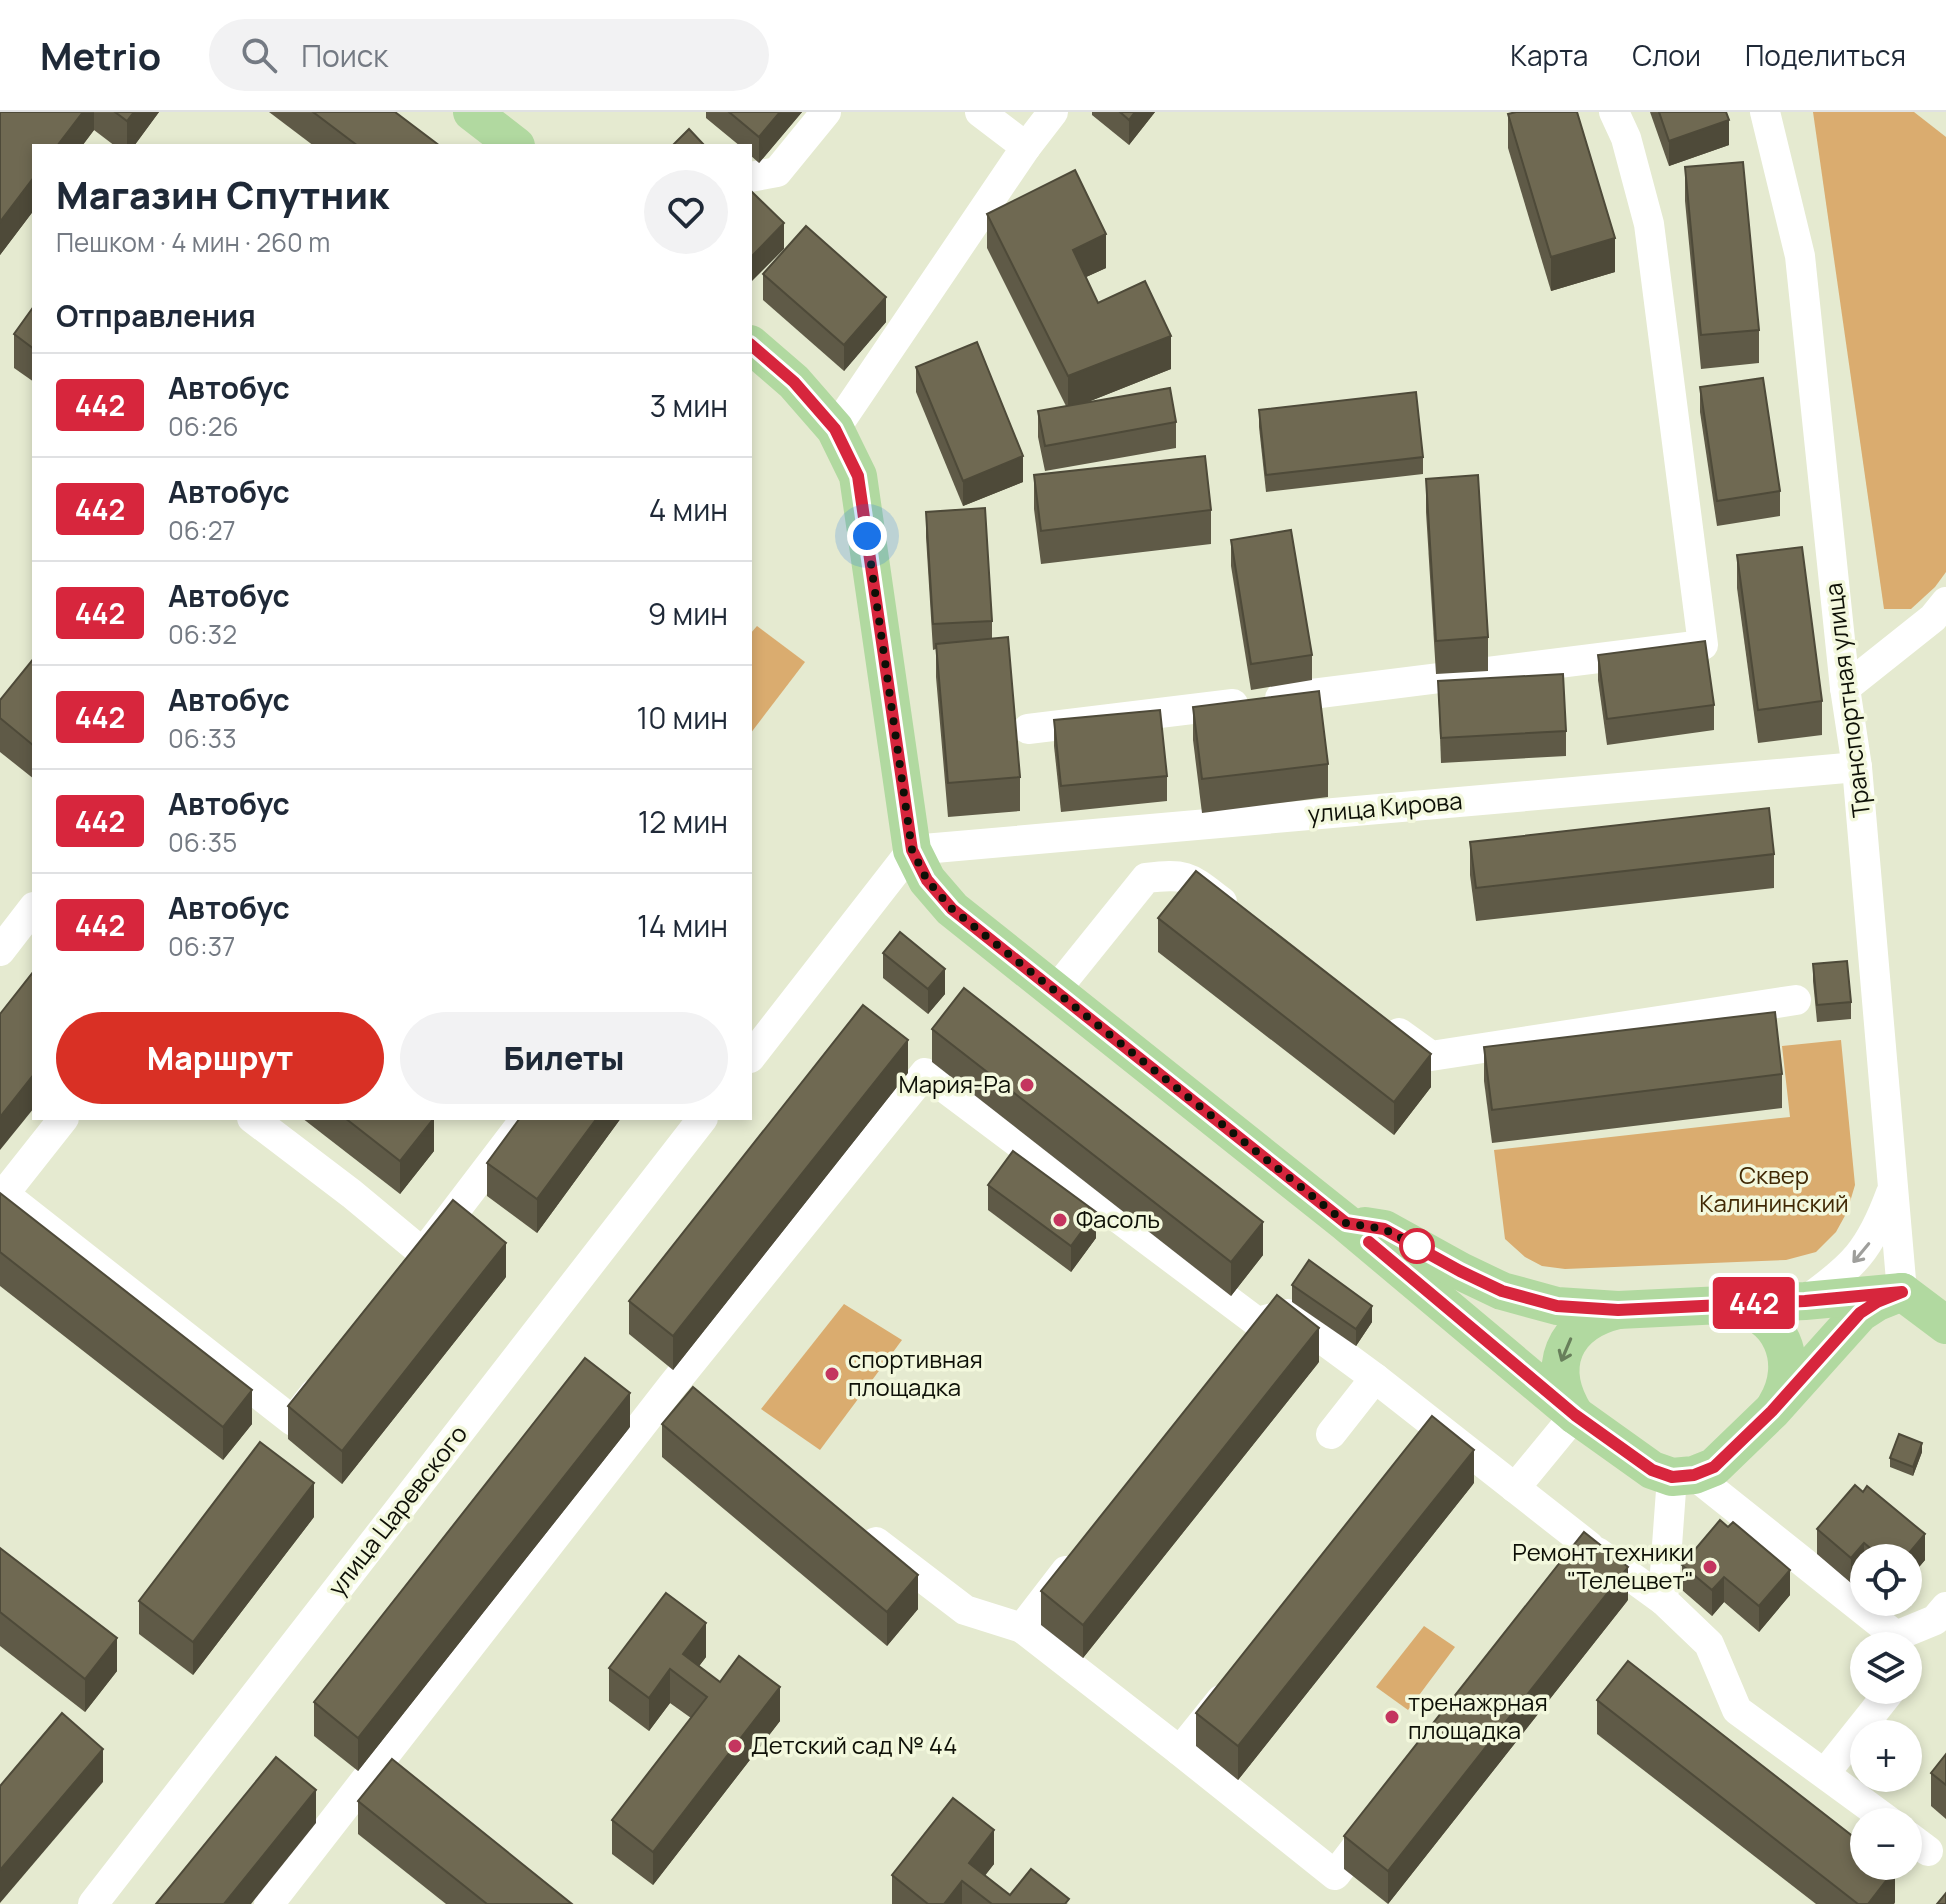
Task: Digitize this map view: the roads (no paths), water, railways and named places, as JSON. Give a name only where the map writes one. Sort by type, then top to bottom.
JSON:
[{"type":"main road","points":[[472,112],[513,144]]},
{"type":"main road","points":[[752,346],[794,382],[835,429],[858,476],[912,850],[927,880],[952,909],[1346,1223],[1575,1415],[1652,1470],[1683,1476],[1714,1467],[1772,1411],[1860,1313],[1902,1292]]},
{"type":"main road","points":[[1346,1223],[1384,1229],[1460,1271],[1526,1299],[1557,1306],[1618,1310],[1805,1301],[1902,1292],[1946,1325]]},
{"type":"main road","points":[[1721,1305],[1741,1307],[1760,1316],[1776,1330],[1786,1350],[1789,1371],[1784,1392],[1772,1411]]},
{"type":"main road","points":[[1575,1415],[1564,1398],[1560,1379],[1561,1359],[1569,1340],[1590,1320],[1618,1310]]},
{"type":"street","points":[[752,177],[777,172],[826,112]]},
{"type":"street","points":[[980,112],[1026,147]]},
{"type":"street","points":[[835,429],[1026,147],[1053,112]]},
{"type":"street","points":[[1028,729],[1703,645],[1649,224],[1626,138],[1614,112]]},
{"type":"street","name":"Транспортная улица","points":[[1767,115],[1800,256],[1845,688],[1857,767],[1902,1292]]},
{"type":"street","points":[[1845,688],[1933,618],[1946,602]]},
{"type":"street","name":"улица Кирова","points":[[912,850],[1857,767]]},
{"type":"street","points":[[752,1055],[912,850]]},
{"type":"street","points":[[1055,991],[1146,878],[1174,874],[1187,876],[1239,914]]},
{"type":"street","points":[[0,951],[32,910]]},
{"type":"street","points":[[1379,1018],[1431,1056],[1796,1000]]},
{"type":"street","points":[[269,1904],[672,1386],[925,1073],[1257,1322]]},
{"type":"street","points":[[62,1120],[2,1193],[293,1421],[330,1373]]},
{"type":"street","points":[[255,1120],[423,1253]]},
{"type":"street","points":[[405,1277],[524,1120]]},
{"type":"street","name":"улица Царевского","points":[[93,1904],[701,1120]]},
{"type":"street","points":[[1805,1301],[1834,1280],[1870,1242],[1893,1188]]},
{"type":"street","points":[[1238,1347],[1257,1322],[1288,1314],[1663,1600],[1709,1644],[1737,1710],[1871,1808]]},
{"type":"street","points":[[1331,1434],[1375,1378]]},
{"type":"street","points":[[672,1386],[696,1405]]},
{"type":"street","points":[[1515,1488],[1575,1415]]},
{"type":"street","points":[[1417,1451],[1437,1427]]},
{"type":"street","points":[[1663,1600],[1683,1476],[1884,1632]]},
{"type":"street","points":[[855,1526],[965,1610],[1022,1628],[1335,1875],[1382,1814]]},
{"type":"street","points":[[1022,1628],[1087,1543]]},
{"type":"street","points":[[1561,1582],[1589,1546]]},
{"type":"street","points":[[1913,1632],[1935,1620],[1946,1607]]},
{"type":"street","points":[[1180,1751],[1240,1676]]},
{"type":"street","points":[[1825,1773],[1880,1704]]},
{"type":"place","name":"Мария-Ра","points":[[1027,1085]]},
{"type":"place","name":"Фасоль","points":[[1060,1220]]},
{"type":"place","name":"спортивная площадка","points":[[832,1374]]},
{"type":"place","name":"Ремонт техники \"Телецвет\"","points":[[1710,1567]]},
{"type":"place","name":"тренажрная площадка","points":[[1392,1717]]},
{"type":"place","name":"Детский сад № 44","points":[[735,1746]]},
{"type":"park label","name":"Сквер Калининский","points":[[1774,1190]]}]
